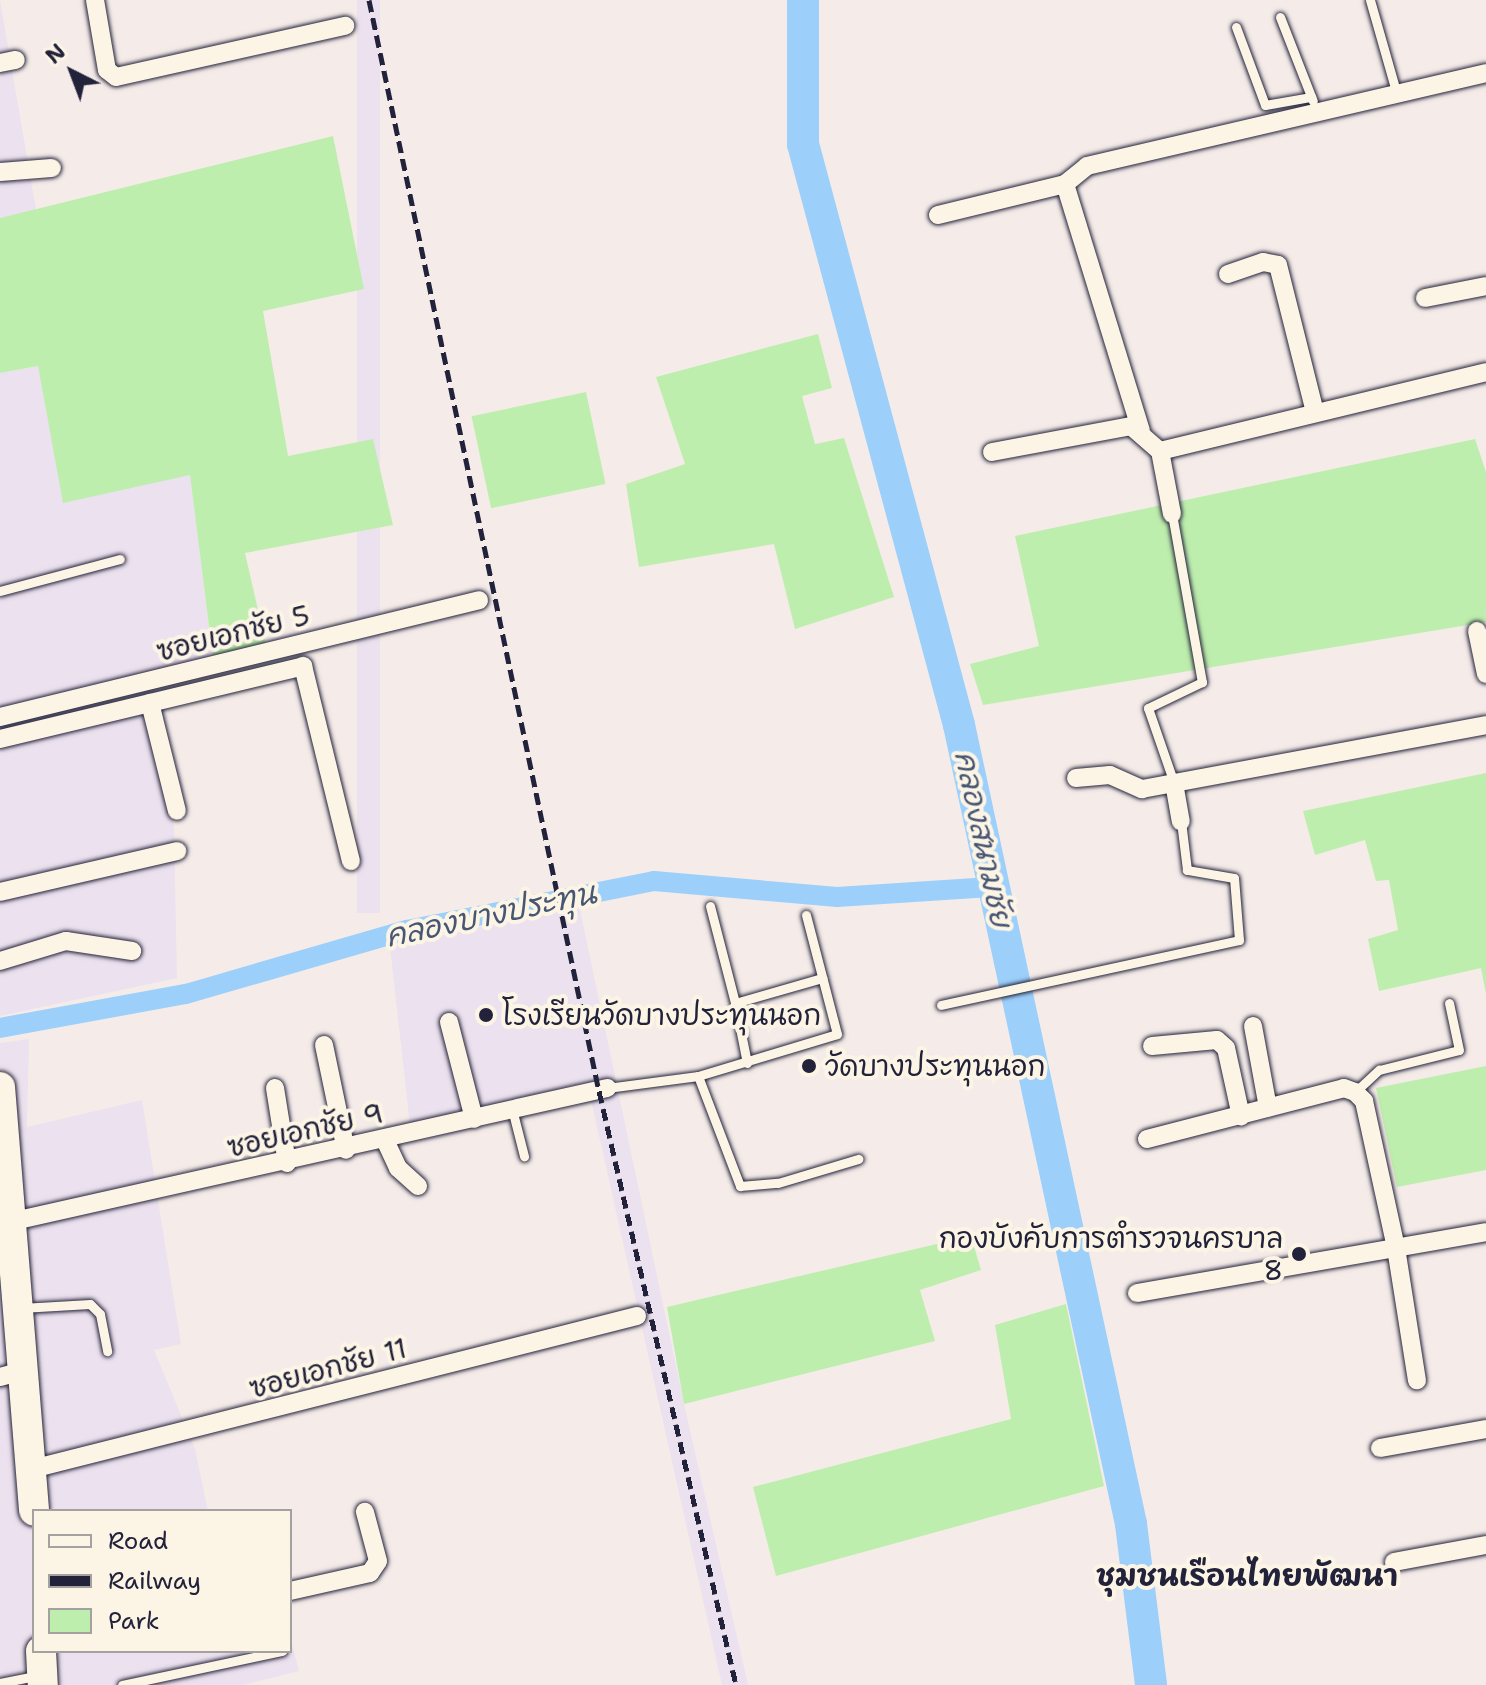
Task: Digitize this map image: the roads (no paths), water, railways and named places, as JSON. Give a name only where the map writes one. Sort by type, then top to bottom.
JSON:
[{"type":"main road","points":[[0,1087],[21,1308],[13,1374],[32,1469],[34,1509]]},
{"type":"street","points":[[95,0],[107,70],[116,77],[345,26]]},
{"type":"street","points":[[938,215],[1065,184],[1087,166],[1319,115],[1486,73]]},
{"type":"street","points":[[0,172],[52,168]]},
{"type":"street","points":[[1065,184],[1141,431]]},
{"type":"street","points":[[1228,274],[1263,262],[1278,265],[1314,408]]},
{"type":"street","points":[[1425,298],[1486,286]]},
{"type":"street","points":[[1160,451],[1314,408],[1486,372]]},
{"type":"street","points":[[992,452],[1131,426],[1141,431],[1160,451],[1172,514]]},
{"type":"street","name":"ซอยเอกชัย 5","points":[[0,717],[479,600]]},
{"type":"street","points":[[1477,631],[1486,674]]},
{"type":"street","points":[[0,739],[303,666],[351,861]]},
{"type":"street","points":[[150,703],[177,811]]},
{"type":"street","points":[[1076,778],[1110,775],[1142,789],[1486,725]]},
{"type":"street","points":[[1174,783],[1181,821]]},
{"type":"street","points":[[0,892],[177,851]]},
{"type":"street","points":[[0,961],[66,941],[132,951]]},
{"type":"street","points":[[449,1022],[474,1119]]},
{"type":"street","points":[[1253,1026],[1268,1108]]},
{"type":"street","points":[[1152,1046],[1217,1040],[1226,1048],[1241,1116]]},
{"type":"street","points":[[324,1045],[346,1150]]},
{"type":"street","points":[[275,1088],[287,1163]]},
{"type":"street","name":"ซอยเอกชัย 9","points":[[14,1221],[346,1150],[607,1088]]},
{"type":"street","points":[[1147,1139],[1344,1088],[1355,1092],[1364,1101],[1396,1248],[1417,1380]]},
{"type":"street","points":[[385,1140],[398,1168],[418,1186]]},
{"type":"street","points":[[1137,1293],[1486,1232]]},
{"type":"street","name":"ซอยเอกชัย 11","points":[[32,1469],[637,1316]]},
{"type":"street","points":[[1380,1448],[1486,1429]]},
{"type":"street","points":[[292,1590],[375,1568],[365,1512]]},
{"type":"street","points":[[1394,1562],[1486,1545]]},
{"type":"lane","points":[[1370,0],[1397,95]]},
{"type":"lane","points":[[1280,17],[1319,115]]},
{"type":"lane","points":[[1236,27],[1265,105],[1311,97]]},
{"type":"lane","points":[[1172,514],[1202,682],[1148,708],[1174,783]]},
{"type":"lane","points":[[0,591],[120,559]]},
{"type":"lane","points":[[941,1005],[1239,940],[1234,878],[1187,870],[1181,821]]},
{"type":"lane","points":[[710,906],[747,1063]]},
{"type":"lane","points":[[607,1088],[698,1076],[837,1034],[806,915]]},
{"type":"lane","points":[[735,1003],[822,978]]},
{"type":"lane","points":[[1355,1092],[1379,1070],[1459,1050],[1449,1003]]},
{"type":"lane","points":[[698,1076],[740,1186],[778,1183],[858,1159]]},
{"type":"lane","points":[[512,1109],[524,1156]]},
{"type":"lane","points":[[21,1308],[90,1304],[100,1314],[107,1351]]},
{"type":"lane","points":[[122,1685],[273,1653]]},
{"type":"lane","points":[[0,1683],[42,1670]]},
{"type":"waterway","name":"คลองสนามชัย","points":[[803,0],[803,144],[959,725],[1131,1524],[1151,1685]]},
{"type":"waterway","name":"คลองบางประทุน","points":[[0,1028],[186,994],[407,930],[654,881],[837,897],[991,887]]},
{"type":"railway","points":[[369,0],[599,1091],[736,1685]]},
{"type":"place","name":"โรงเรียนวัดบางประทุนนอก","points":[[486,1015]]},
{"type":"place","name":"วัดบางประทุนนอก","points":[[809,1066]]},
{"type":"place","name":"กองบังคับการตำรวจนครบาล 8","points":[[1299,1254]]},
{"type":"district","name":"ชุมชนเรือนไทยพัฒนา","points":[[1247,1576]]}]
